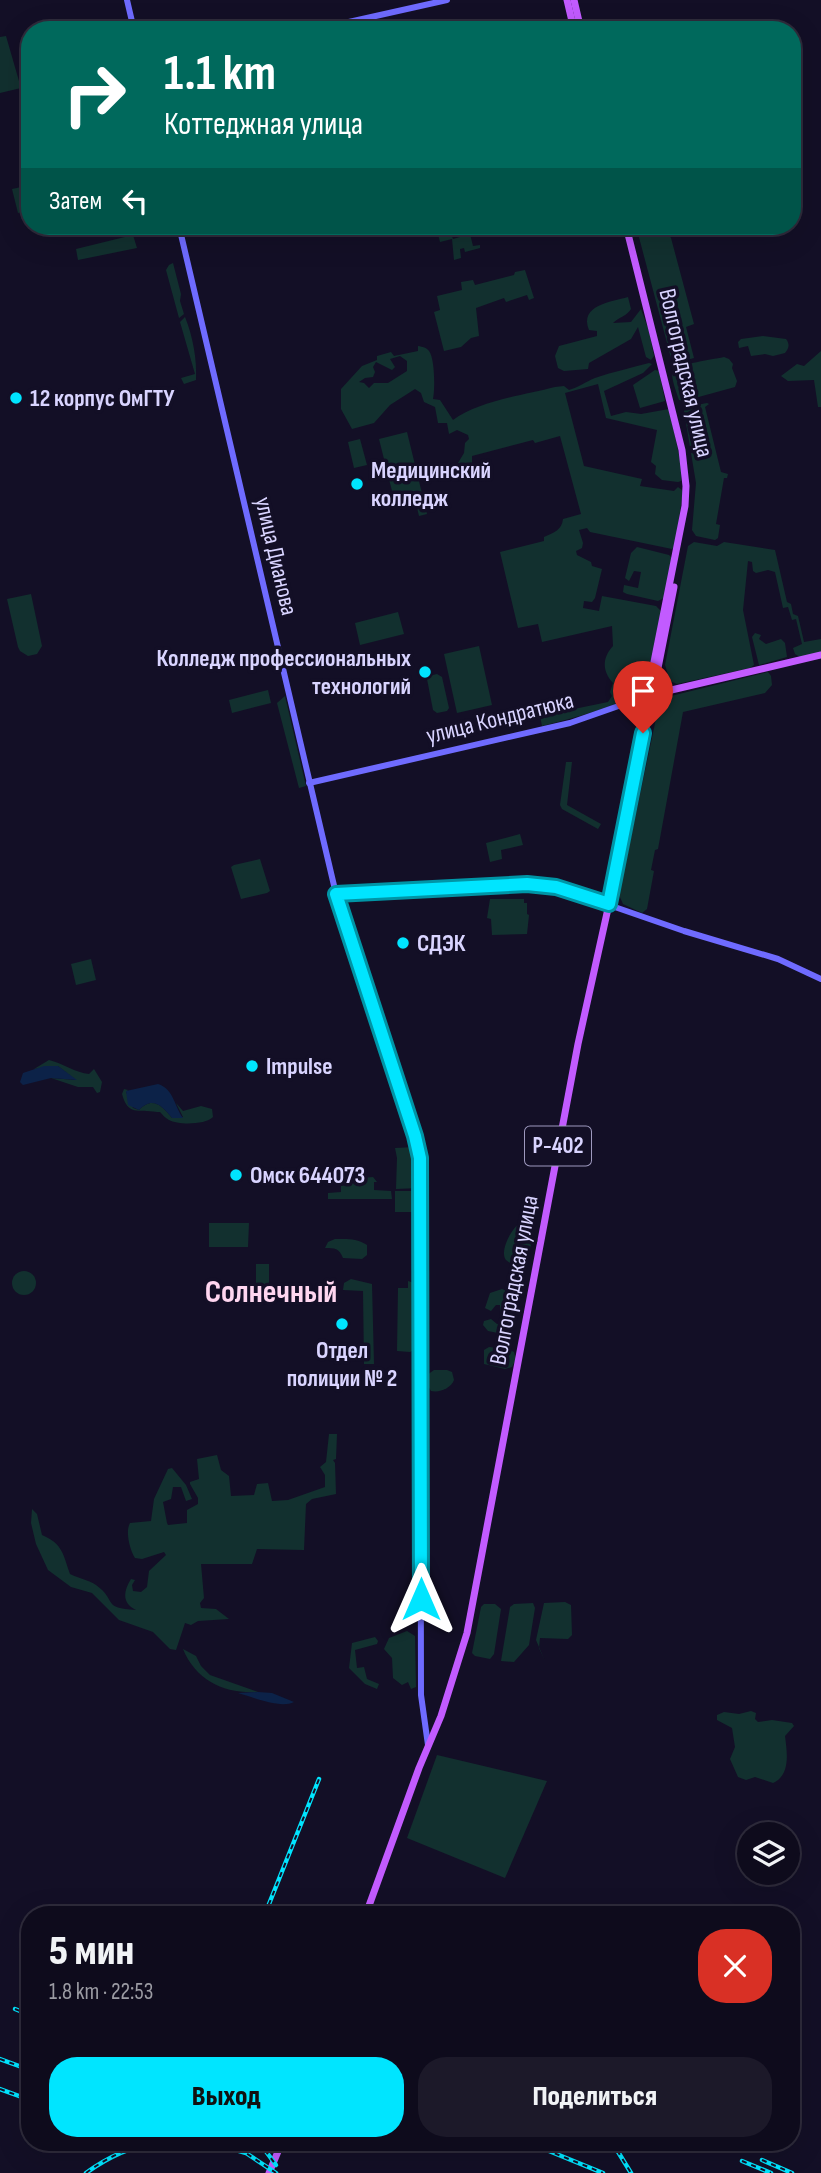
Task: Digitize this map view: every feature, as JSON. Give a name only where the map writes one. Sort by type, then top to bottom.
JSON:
[{"type":"main road","points":[[127,0],[132,21]]},
{"type":"main road","points":[[353,21],[447,0]]},
{"type":"main road","points":[[567,0],[572,21]]},
{"type":"main road","points":[[574,0],[579,21]]},
{"type":"main road","name":"улица Дианова","points":[[181,235],[336,894],[420,1158],[421,1695],[428,1745]]},
{"type":"main road","name":"Волгоградская улица","points":[[428,1745],[453,1683],[467,1633],[575,1057],[609,904],[650,695],[659,668],[684,537],[690,488],[686,449],[630,235]]},
{"type":"main road","name":"улица Кондратюка","points":[[309,783],[570,723],[650,695],[821,655]]},
{"type":"main road","points":[[336,894],[527,884],[556,887],[684,931],[778,959],[821,979]]},
{"type":"main road","name":"Р-402","points":[[369,1906],[428,1745]]},
{"type":"main road","points":[[269,2173],[278,2151]]},
{"type":"green space","points":[[6,36],[21,88],[0,93],[0,37]]},
{"type":"green space","points":[[21,187],[21,212],[18,213],[12,189]]},
{"type":"green space","points":[[133,235],[137,248],[78,260],[76,249]]},
{"type":"green space","points":[[438,235],[452,235],[453,239],[470,235],[473,246],[480,245],[480,248],[465,252],[464,248],[460,249],[461,258],[454,260],[452,239],[440,242]]},
{"type":"green space","points":[[638,235],[669,235],[671,238],[694,324],[686,327],[694,358],[679,362],[671,358]]},
{"type":"green space","points":[[173,263],[184,314],[179,318],[166,270]]},
{"type":"green space","points":[[525,270],[534,298],[529,300],[527,295],[506,302],[504,298],[476,308],[479,336],[471,338],[461,347],[444,351],[434,312],[440,310],[437,296],[462,290],[461,282],[473,280],[475,285]]},
{"type":"green space","points":[[628,297],[631,309],[613,323],[631,322],[641,309],[654,356],[651,360],[646,357],[638,327],[631,339],[589,363],[588,369],[564,371],[558,368],[555,356],[559,346],[597,336],[597,331],[589,330],[587,322],[592,310]]},
{"type":"green space","points":[[185,317],[194,348],[196,380],[184,384],[181,378],[195,374],[180,322]]},
{"type":"green space","points":[[763,336],[786,339],[788,348],[785,353],[751,356],[748,346],[739,348],[738,342],[741,339]]},
{"type":"green space","points":[[418,346],[429,351],[433,367],[433,399],[440,400],[453,420],[464,413],[502,399],[555,387],[564,386],[569,390],[601,376],[652,364],[643,373],[604,391],[611,416],[626,412],[641,414],[669,409],[681,464],[681,481],[678,482],[662,480],[655,474],[656,466],[651,462],[657,430],[606,418],[598,384],[565,393],[584,466],[642,479],[640,486],[674,491],[678,487],[683,491],[675,547],[672,549],[590,532],[587,528],[579,530],[583,543],[582,548],[576,551],[577,555],[591,562],[592,566],[602,569],[595,598],[592,602],[584,601],[583,608],[599,611],[602,596],[656,606],[662,612],[650,672],[644,687],[637,693],[597,711],[542,726],[540,716],[608,702],[612,696],[610,692],[613,683],[605,664],[613,646],[612,626],[542,642],[538,624],[518,628],[500,552],[544,541],[544,537],[559,528],[563,519],[581,514],[560,436],[472,456],[472,471],[466,471],[458,463],[469,439],[468,435],[457,430],[449,434],[447,423],[438,423],[435,407],[424,402],[421,393],[415,389],[390,405],[374,423],[352,429],[341,409],[341,389],[362,366],[377,360],[377,356],[391,352],[394,356],[418,351]],"holes":[[[400,356],[407,361],[407,371],[388,383],[374,383],[369,388],[359,382],[373,377],[376,362],[392,370],[395,367],[390,359]]]},
{"type":"green space","points":[[821,351],[821,407],[818,407],[814,380],[788,381],[781,376],[797,364],[804,366]]},
{"type":"green space","points":[[724,357],[733,364],[737,381],[735,387],[684,401],[679,400],[672,374],[676,368]]},
{"type":"green space","points":[[655,370],[659,371],[665,401],[640,408],[633,385]]},
{"type":"green space","points":[[709,404],[705,407],[721,472],[728,474],[727,478],[724,478],[716,524],[720,525],[718,538],[715,540],[696,536],[692,530],[696,483],[684,411],[686,407]]},
{"type":"green space","points":[[407,432],[427,514],[419,516],[413,491],[393,495],[379,439]]},
{"type":"green space","points":[[360,439],[367,465],[354,468],[348,442]]},
{"type":"green space","points":[[694,542],[717,546],[724,542],[775,550],[787,602],[791,604],[793,614],[798,616],[804,642],[821,639],[821,652],[800,657],[795,654],[793,648],[802,644],[796,619],[792,620],[788,607],[783,608],[775,572],[768,570],[756,573],[753,571],[752,562],[748,561],[743,610],[754,665],[677,684],[670,681],[665,665],[688,546]]},
{"type":"green space","points":[[637,547],[672,558],[664,598],[658,601],[623,592],[624,585],[638,588],[641,572],[634,571],[629,581],[625,578],[631,553]]},
{"type":"green space","points":[[31,594],[42,646],[37,654],[28,656],[18,647],[7,599]]},
{"type":"green space","points":[[398,612],[404,634],[360,645],[355,623]]},
{"type":"green space","points":[[755,633],[761,635],[759,639],[766,644],[781,639],[785,643],[787,657],[759,665],[752,637]]},
{"type":"green space","points":[[479,646],[492,705],[457,713],[444,654]]},
{"type":"green space","points":[[768,672],[772,685],[765,693],[683,712],[658,849],[655,850],[651,870],[654,871],[647,909],[642,913],[623,904],[619,895],[658,709],[671,696]]},
{"type":"green space","points":[[437,674],[442,677],[449,708],[437,713],[433,710],[427,679]]},
{"type":"green space","points":[[268,690],[271,703],[232,713],[229,700]]},
{"type":"green space","points":[[285,696],[306,786],[299,788],[277,703]]},
{"type":"green space","points":[[566,762],[572,762],[567,805],[601,824],[598,829],[562,809],[560,805]]},
{"type":"green space","points":[[520,834],[523,845],[501,850],[502,859],[490,862],[486,843]]},
{"type":"green space","points":[[260,859],[270,891],[241,899],[231,867]]},
{"type":"green space","points":[[490,899],[524,899],[529,915],[527,934],[492,935],[491,919],[487,918]]},
{"type":"green space","points":[[91,959],[96,980],[76,985],[71,964]]},
{"type":"green space","points":[[49,1060],[89,1074],[94,1069],[102,1082],[100,1092],[97,1093],[93,1087],[78,1087],[51,1078],[76,1080],[58,1066],[34,1069]]},
{"type":"green space","points":[[124,1089],[128,1090],[126,1092],[133,1108],[139,1110],[153,1103],[161,1106],[172,1118],[183,1117],[176,1103],[183,1111],[201,1106],[212,1109],[213,1117],[198,1123],[173,1122],[160,1112],[134,1110],[130,1109],[124,1101]]},
{"type":"green space","points":[[415,1147],[419,1188],[396,1189],[395,1148]]},
{"type":"green space","points":[[373,1177],[377,1182],[374,1182],[374,1190],[391,1191],[392,1199],[328,1199],[328,1193],[341,1192],[341,1186],[347,1185],[350,1179]]},
{"type":"green space","points":[[395,1191],[417,1191],[418,1212],[395,1212]]},
{"type":"green space","points":[[209,1223],[249,1223],[248,1247],[209,1247]]},
{"type":"green space","points":[[519,1224],[531,1229],[533,1239],[525,1264],[516,1267],[506,1260],[504,1251],[510,1235]]},
{"type":"green space","points":[[335,1239],[352,1239],[367,1245],[367,1255],[362,1259],[343,1258],[336,1249],[325,1248],[328,1242]]},
{"type":"green space","points":[[256,1264],[269,1264],[269,1290],[256,1290]]},
{"type":"green space","points":[[24,1271],[32,1275],[36,1283],[32,1291],[24,1295],[16,1291],[12,1283],[16,1275]]},
{"type":"green space","points":[[351,1279],[372,1284],[374,1364],[364,1364],[363,1291],[343,1290],[344,1283]]},
{"type":"green space","points":[[408,1281],[417,1284],[418,1289],[417,1348],[410,1352],[397,1351],[398,1288],[408,1288]]},
{"type":"green space","points":[[502,1289],[514,1294],[519,1304],[513,1324],[503,1334],[488,1331],[483,1325],[484,1321],[491,1319],[497,1324],[503,1322],[500,1305],[496,1305],[491,1311],[485,1308],[490,1293]]},
{"type":"green space","points":[[489,1347],[514,1352],[516,1359],[512,1367],[505,1369],[484,1364],[484,1350]]},
{"type":"green space","points":[[434,1370],[452,1372],[453,1383],[441,1391],[431,1391],[427,1375]]},
{"type":"green space","points":[[329,1434],[337,1434],[336,1459],[333,1460],[336,1494],[312,1499],[306,1504],[304,1550],[257,1549],[252,1564],[201,1564],[204,1598],[200,1603],[201,1608],[216,1609],[229,1619],[198,1621],[191,1625],[185,1623],[176,1650],[170,1649],[153,1632],[119,1620],[92,1593],[71,1587],[48,1570],[36,1544],[31,1523],[32,1509],[37,1514],[42,1535],[58,1546],[70,1574],[96,1585],[118,1608],[136,1610],[126,1601],[128,1584],[131,1579],[135,1580],[133,1591],[141,1592],[147,1587],[149,1571],[166,1555],[164,1552],[142,1559],[135,1558],[128,1531],[130,1523],[151,1521],[154,1499],[168,1469],[172,1468],[186,1485],[192,1499],[186,1501],[181,1487],[173,1487],[171,1499],[163,1502],[167,1523],[187,1523],[187,1510],[198,1504],[198,1498],[190,1484],[199,1479],[197,1459],[217,1455],[221,1470],[229,1476],[231,1496],[254,1495],[257,1484],[268,1483],[272,1501],[288,1500],[325,1487],[325,1475],[320,1467],[326,1462]]},
{"type":"green space","points":[[565,1602],[571,1605],[572,1635],[568,1639],[540,1638],[539,1647],[536,1640],[544,1603]]},
{"type":"green space","points":[[533,1603],[535,1608],[529,1645],[514,1662],[501,1661],[510,1607],[514,1604]]},
{"type":"green space","points":[[484,1604],[495,1604],[501,1609],[494,1654],[490,1659],[472,1653],[481,1607]]},
{"type":"green space","points":[[407,1631],[415,1636],[416,1687],[411,1689],[408,1682],[402,1685],[393,1678],[392,1658],[384,1649],[389,1638]]},
{"type":"green space","points":[[375,1637],[377,1644],[355,1650],[357,1668],[364,1667],[367,1679],[379,1684],[377,1689],[365,1684],[349,1668],[352,1643]]},
{"type":"green space","points":[[183,1649],[196,1656],[210,1675],[258,1692],[234,1691],[213,1683],[196,1670]]},
{"type":"green space","points":[[751,1711],[756,1713],[755,1719],[758,1722],[772,1720],[792,1723],[794,1726],[785,1736],[787,1756],[783,1775],[773,1783],[755,1777],[746,1780],[738,1777],[730,1759],[735,1747],[732,1728],[717,1720],[717,1715],[724,1712],[739,1714]]},
{"type":"green space","points":[[437,1755],[547,1781],[505,1878],[407,1838]]},
{"type":"water","points":[[44,1066],[58,1066],[77,1080],[51,1078],[23,1085],[20,1082],[23,1073]]},
{"type":"water","points":[[158,1084],[171,1094],[183,1118],[172,1118],[164,1109],[153,1103],[139,1110],[128,1105],[126,1091]]},
{"type":"water","points":[[238,1693],[272,1693],[294,1702],[274,1703]]},
{"type":"railway","points":[[268,1906],[319,1779]]},
{"type":"railway","points":[[15,2009],[21,2011]]},
{"type":"railway","points":[[0,2059],[21,2067]]},
{"type":"railway","points":[[0,2089],[21,2097]]},
{"type":"railway","points":[[86,2173],[125,2151]]},
{"type":"railway","points":[[239,2151],[276,2173]]},
{"type":"railway","points":[[266,2151],[276,2165]]},
{"type":"railway","points":[[549,2151],[603,2173]]},
{"type":"railway","points":[[618,2151],[631,2173]]},
{"type":"railway","points":[[762,2160],[792,2173]]},
{"type":"railway","points":[[742,2161],[771,2173]]},
{"type":"place","name":"12 корпус ОмГТУ","points":[[16,398]]},
{"type":"place","name":"Медицинский колледж","points":[[357,484]]},
{"type":"place","name":"Колледж профессиональных технологий","points":[[425,672]]},
{"type":"place","name":"СДЭК","points":[[403,943]]},
{"type":"place","name":"Impulse","points":[[252,1066]]},
{"type":"place","name":"Омск 644073","points":[[236,1175]]},
{"type":"place","name":"Отдел полиции № 2","points":[[342,1324]]},
{"type":"district","name":"Солнечный","points":[[271,1292]]},
{"type":"route","points":[[421,1599],[420,1158],[336,894],[527,884],[556,887],[609,904],[643,733]]}]
